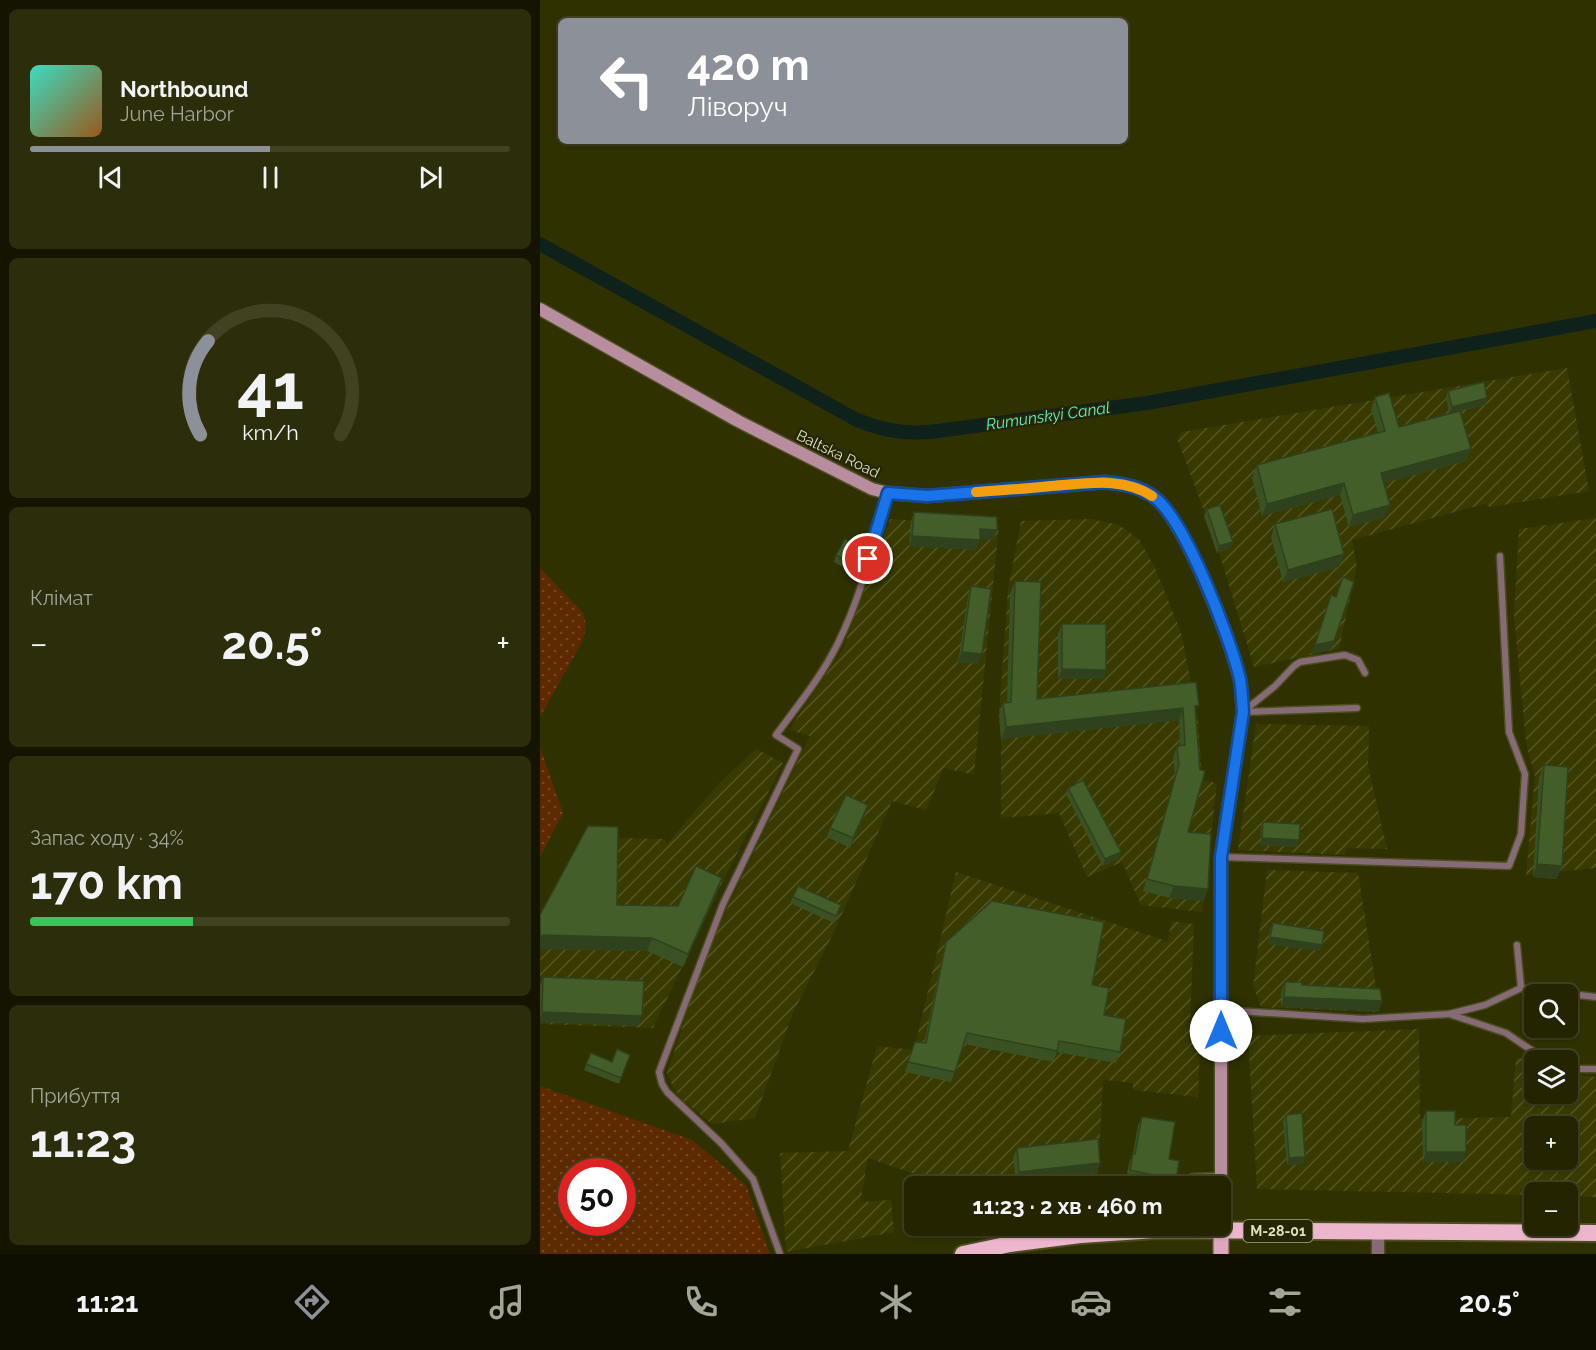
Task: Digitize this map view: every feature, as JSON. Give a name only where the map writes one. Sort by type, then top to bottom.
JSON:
[{"type":"highway","name":"М-28-01","points":[[1231,1230],[1596,1233]]},
{"type":"highway","name":"М-28-01","points":[[963,1254],[1056,1236]]},
{"type":"main road","name":"Baltska Road","points":[[540,309],[738,421],[872,489],[888,493],[927,496],[1105,482],[1128,485],[1143,490],[1168,511],[1183,537],[1216,610],[1240,681],[1243,712],[1221,857],[1221,1176]]},
{"type":"main road","points":[[1221,1236],[1221,1254]]},
{"type":"street","points":[[1378,1232],[1378,1254]]},
{"type":"lane","points":[[780,1254],[753,1179],[721,1143],[667,1092],[659,1072],[723,904],[798,749],[776,735],[822,671],[838,642],[856,599],[888,493]]},
{"type":"lane","points":[[1221,857],[1509,866],[1521,834],[1525,774],[1509,732],[1500,556]]},
{"type":"lane","points":[[1243,712],[1300,662],[1345,654],[1358,660],[1365,673]]},
{"type":"lane","points":[[1243,712],[1357,708]]},
{"type":"lane","points":[[1517,945],[1521,988]]},
{"type":"lane","points":[[1221,1010],[1363,1019],[1449,1014],[1485,1005],[1521,988],[1596,997]]},
{"type":"lane","points":[[1449,1014],[1506,1034],[1531,1050]]},
{"type":"lane","points":[[1578,1069],[1596,1069]]},
{"type":"shaded area","points":[[1567,368],[1589,491],[1490,507],[1484,504],[1352,540],[1357,567],[1339,649],[1254,667],[1217,546],[1177,438],[1182,432]]},
{"type":"shaded area","points":[[1596,518],[1596,868],[1526,875],[1535,776],[1526,743],[1514,616],[1519,529]]},
{"type":"shaded area","points":[[890,519],[999,526],[974,775],[944,768],[926,810],[892,801],[834,932],[793,1013],[755,1118],[712,1124],[681,1099],[667,1073],[701,969],[728,906],[810,736],[789,730],[843,649]]},
{"type":"shaded area","points":[[1091,519],[1119,525],[1139,539],[1155,568],[1181,632],[1198,718],[1202,780],[1217,783],[1202,912],[1141,905],[1122,862],[1087,877],[1059,813],[1001,818],[999,715],[1008,589],[1021,521]]},
{"type":"shaded area","points":[[540,568],[583,613],[586,626],[583,640],[540,717]]},
{"type":"shaded area","points":[[1256,724],[1369,726],[1368,766],[1387,849],[1346,848],[1345,855],[1238,850]]},
{"type":"shaded area","points":[[540,747],[563,813],[540,857]]},
{"type":"shaded area","points":[[756,749],[783,763],[718,891],[653,1028],[540,1024],[540,915],[583,837],[664,839],[667,844],[719,783]]},
{"type":"shaded area","points":[[1267,870],[1358,873],[1380,1012],[1261,1007],[1253,986]]},
{"type":"shaded area","points":[[956,872],[1167,941],[1172,921],[1194,924],[1190,1022],[1201,1022],[1198,1097],[1133,1090],[1133,1083],[1103,1080],[1098,1175],[921,1176],[868,1158],[860,1202],[891,1200],[894,1232],[786,1252],[780,1153],[848,1151],[877,1046],[914,1050]]},
{"type":"shaded area","points":[[1419,1029],[1420,1119],[1511,1117],[1516,1058],[1524,1059],[1524,1104],[1578,1104],[1578,1075],[1596,1077],[1596,1197],[1578,1196],[1578,1182],[1524,1182],[1524,1195],[1257,1189],[1248,1036]]},
{"type":"shaded area","points":[[540,1086],[692,1140],[746,1185],[770,1254],[540,1254]]},
{"type":"building","points":[[1484,382],[1487,398],[1452,407],[1448,391]]},
{"type":"building","points":[[1389,393],[1399,427],[1460,411],[1471,449],[1381,473],[1390,505],[1353,515],[1344,483],[1267,504],[1257,465],[1385,431],[1375,397]]},
{"type":"building","points":[[1220,505],[1233,542],[1219,546],[1207,509]]},
{"type":"building","points":[[1332,509],[1344,554],[1288,570],[1275,524]]},
{"type":"building","points":[[914,512],[997,517],[997,530],[980,529],[980,540],[912,536]]},
{"type":"building","points":[[845,539],[859,547],[850,563],[836,555]]},
{"type":"building","points":[[1343,577],[1354,582],[1334,641],[1315,645],[1331,595],[1336,597]]},
{"type":"building","points":[[1015,581],[1041,582],[1037,699],[1196,682],[1199,706],[1195,706],[1200,770],[1205,771],[1188,832],[1211,834],[1208,889],[1174,886],[1147,879],[1179,764],[1177,746],[1185,745],[1183,708],[1006,727],[1003,703],[1011,702]]},
{"type":"building","points":[[971,586],[991,589],[982,654],[962,652]]},
{"type":"building","points":[[1062,624],[1106,624],[1106,670],[1062,669]]},
{"type":"building","points":[[1544,765],[1568,767],[1562,866],[1537,864]]},
{"type":"building","points":[[1083,780],[1121,852],[1105,859],[1068,788]]},
{"type":"building","points":[[846,795],[868,805],[853,838],[830,828]]},
{"type":"building","points":[[1263,822],[1300,824],[1299,840],[1262,838]]},
{"type":"building","points":[[588,826],[618,827],[617,905],[678,906],[696,866],[722,878],[688,954],[652,938],[540,935],[540,915]]},
{"type":"building","points":[[798,886],[841,905],[836,916],[793,897]]},
{"type":"building","points":[[992,901],[1104,922],[1092,985],[1109,988],[1104,1015],[1126,1019],[1120,1052],[1059,1041],[1057,1051],[967,1033],[955,1072],[908,1062],[915,1042],[926,1043],[946,942]]},
{"type":"building","points":[[1273,923],[1324,931],[1322,945],[1270,937]]},
{"type":"building","points":[[543,977],[644,981],[642,1016],[542,1012]]},
{"type":"building","points":[[1285,982],[1380,989],[1382,1001],[1284,997]]},
{"type":"building","points":[[617,1049],[630,1055],[621,1078],[586,1064],[591,1053],[612,1062]]},
{"type":"building","points":[[1426,1111],[1455,1111],[1455,1125],[1466,1125],[1466,1152],[1426,1152]]},
{"type":"building","points":[[1302,1113],[1305,1157],[1289,1158],[1286,1115]]},
{"type":"building","points":[[1142,1117],[1175,1122],[1169,1159],[1179,1161],[1177,1176],[1158,1176],[1130,1170],[1133,1153],[1135,1154]]},
{"type":"building","points":[[1098,1139],[1100,1163],[1019,1172],[1017,1148]]},
{"type":"waterway","name":"Rumunskyi Canal","points":[[540,244],[855,419],[885,429],[905,432],[938,431],[1147,403],[1596,321]]},
{"type":"slow traffic","points":[[976,492],[1105,482],[1128,485],[1152,496]]},
{"type":"route","points":[[868,559],[888,493],[927,496],[1105,482],[1128,485],[1143,490],[1168,511],[1183,537],[1216,610],[1232,654],[1242,695],[1243,712],[1221,857],[1221,1031]]}]
